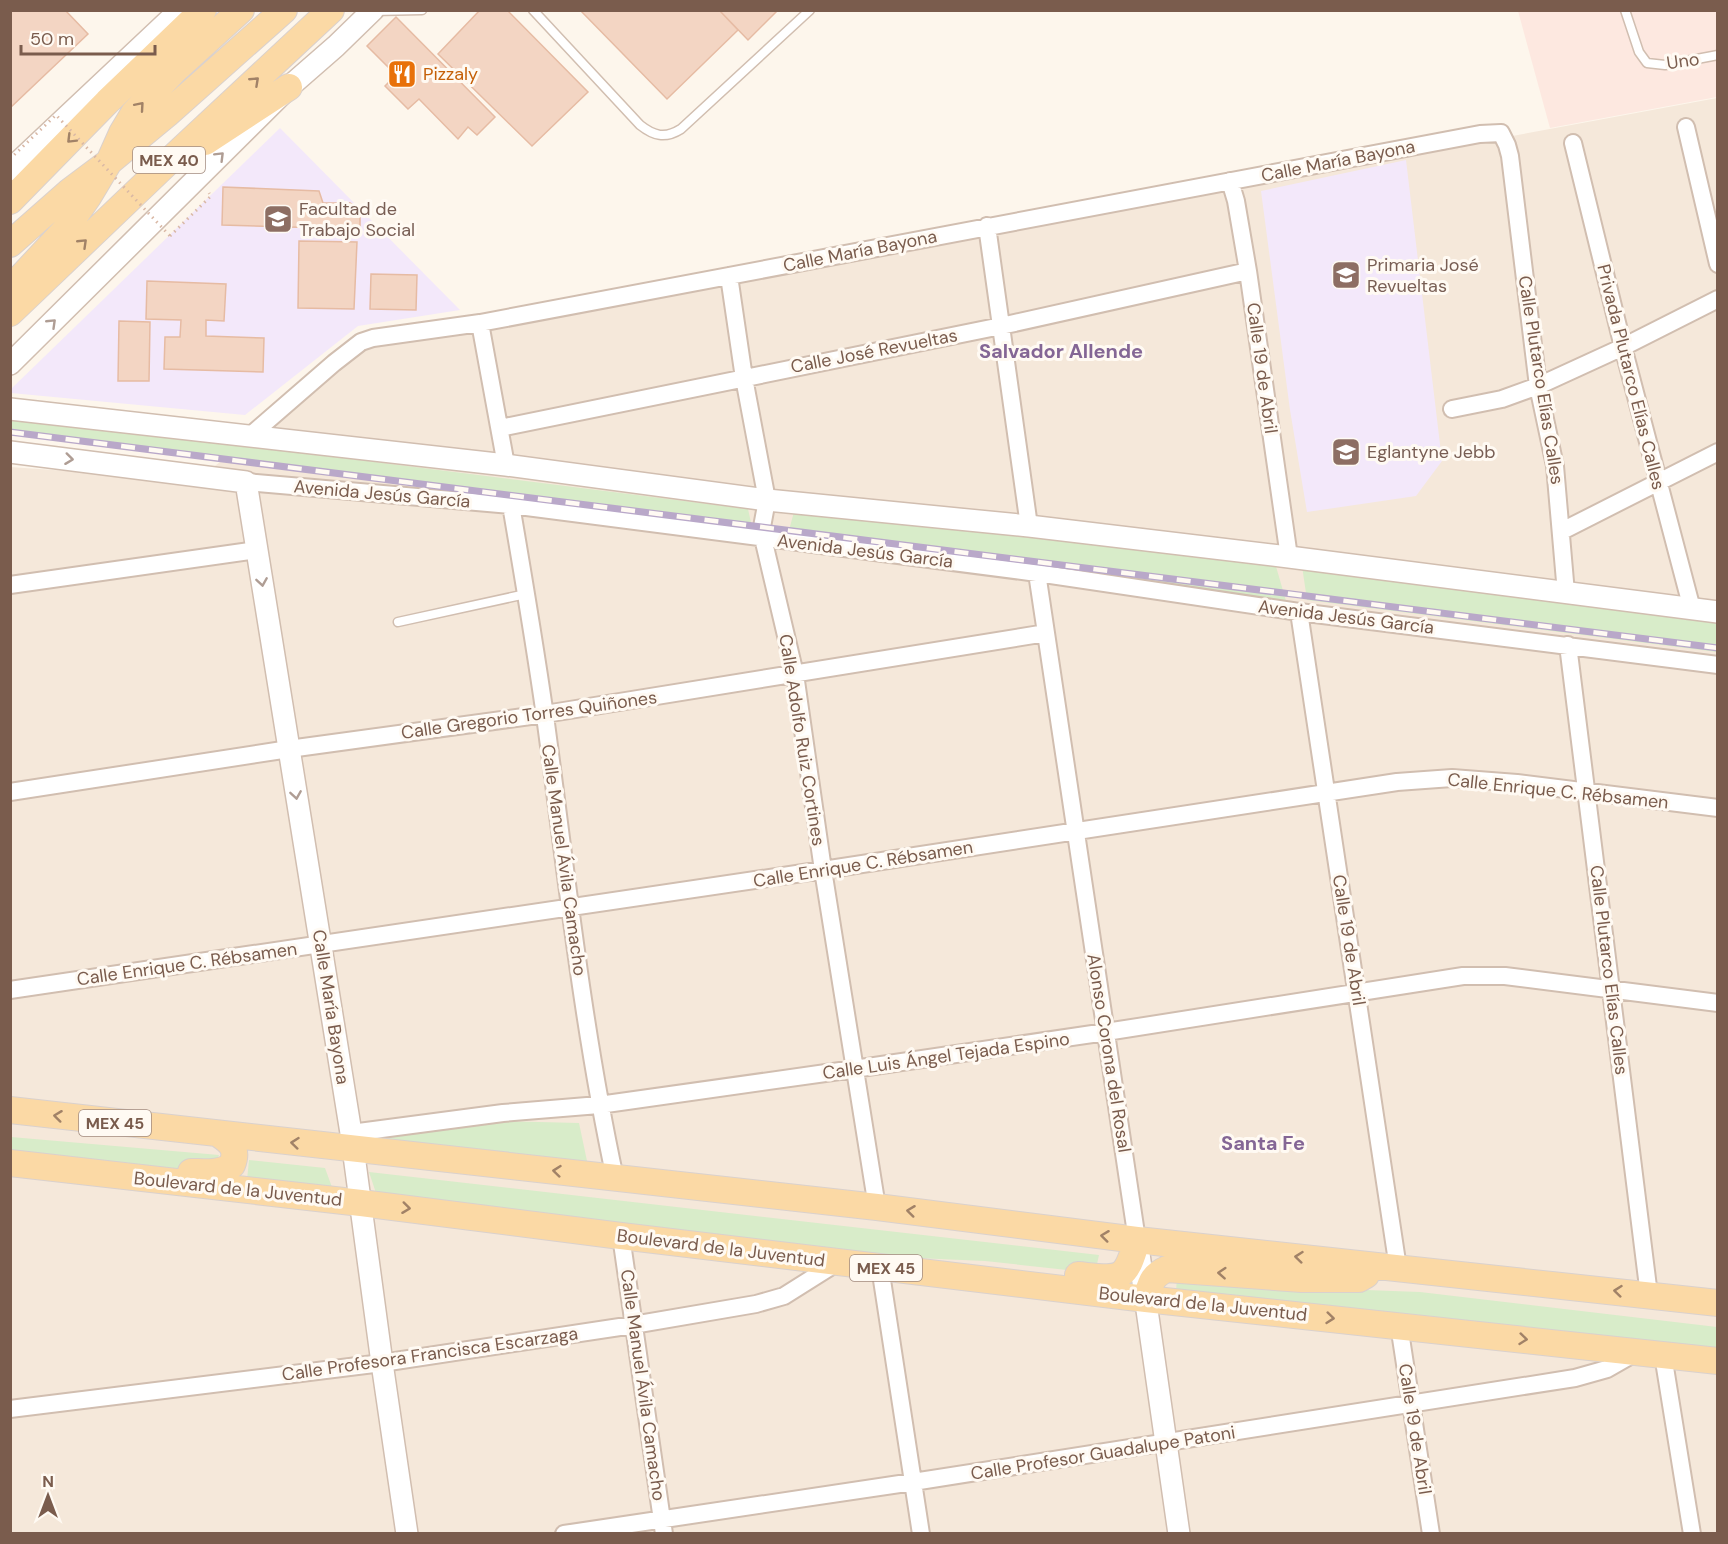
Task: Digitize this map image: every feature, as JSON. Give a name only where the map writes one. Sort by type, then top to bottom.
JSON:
[{"type":"main road","points":[[10,201],[107,102],[203,10]]},
{"type":"main road","points":[[10,290],[65,230],[88,197],[109,162],[122,133],[141,104],[241,10]]},
{"type":"main road","name":"MEX 40","points":[[10,244],[69,192],[109,162],[284,10]]},
{"type":"main road","name":"MEX 40","points":[[10,313],[331,10]]},
{"type":"main road","points":[[168,162],[228,129],[289,87]]},
{"type":"main road","name":"MEX 45","points":[[10,1110],[220,1135],[352,1141],[615,1178],[877,1207],[1137,1240],[1718,1303]]},
{"type":"main road","points":[[56,1169],[218,1172],[232,1165],[235,1155],[232,1144],[220,1135]]},
{"type":"main road","name":"Boulevard de la Juventud","points":[[10,1164],[361,1203],[1146,1299],[1718,1361]]},
{"type":"main road","points":[[944,1275],[975,1267],[1106,1278],[1121,1275],[1130,1266],[1137,1240]]},
{"type":"main road","points":[[1146,1299],[1157,1273],[1167,1269],[1302,1279],[1359,1279],[1390,1267]]},
{"type":"street","points":[[10,170],[180,10]]},
{"type":"street","points":[[10,364],[289,87],[372,11]]},
{"type":"street","points":[[1686,127],[1718,264]]},
{"type":"street","name":"Calle María Bayona","points":[[251,435],[334,363],[361,342],[373,338],[480,323],[1480,134],[1502,133]]},
{"type":"street","name":"Calle Plutarco Elías Calles","points":[[1502,133],[1508,144],[1510,156],[1538,386],[1555,466],[1566,593]]},
{"type":"street","name":"Privada Plutarco Elías Calles","points":[[1573,143],[1623,347],[1692,609]]},
{"type":"street","name":"Calle 19 de Abril","points":[[1230,181],[1236,201],[1248,271],[1289,557]]},
{"type":"street","points":[[987,226],[1029,526]]},
{"type":"street","name":"Calle José Revueltas","points":[[500,428],[1000,326],[1248,271]]},
{"type":"street","name":"Calle Adolfo Ruiz Cortines","points":[[729,276],[744,378],[767,500],[762,527],[763,538],[795,674],[823,870],[877,1207]]},
{"type":"street","points":[[1452,409],[1502,399],[1538,386],[1623,347],[1718,299]]},
{"type":"street","points":[[480,323],[506,465]]},
{"type":"street","points":[[10,409],[506,465],[767,500],[1029,526],[1718,612]]},
{"type":"street","name":"Avenida Jesús García","points":[[10,452],[246,482],[511,505],[1037,573],[1299,612],[1718,665]]},
{"type":"street","points":[[1562,531],[1718,452]]},
{"type":"street","name":"Calle María Bayona","points":[[246,482],[352,1141],[407,1533]]},
{"type":"street","name":"Calle Manuel Ávila Camacho","points":[[511,505],[545,714],[569,907],[599,1105],[615,1178]]},
{"type":"street","points":[[10,585],[257,550]]},
{"type":"street","name":"Alonso Corona del Rosal","points":[[1037,573],[1179,1533]]},
{"type":"street","name":"Calle 19 de Abril","points":[[1299,612],[1356,992],[1390,1267]]},
{"type":"street","name":"Calle Gregorio Torres Quiñones","points":[[10,792],[289,749],[545,714],[1046,633]]},
{"type":"street","name":"Calle Plutarco Elías Calles","points":[[1568,645],[1649,1295]]},
{"type":"street","name":"Calle Enrique C. Rébsamen","points":[[10,990],[823,870],[1326,791],[1397,782],[1452,778],[1517,783],[1718,808]]},
{"type":"street","name":"Calle Luis Ángel Tejada Espino","points":[[352,1141],[503,1113],[599,1105],[854,1069],[1463,976],[1505,976],[1718,1003]]},
{"type":"street","name":"Calle Manuel Ávila Camacho","points":[[621,1236],[663,1526]]},
{"type":"street","name":"Calle Profesora Francisca Escarzaga","points":[[10,1409],[382,1363],[756,1304],[784,1296],[838,1263]]},
{"type":"street","points":[[880,1267],[921,1533]]},
{"type":"street","name":"Calle 19 de Abril","points":[[1399,1325],[1431,1533]]},
{"type":"street","name":"Calle Profesor Guadalupe Patoni","points":[[564,1533],[663,1526],[913,1482],[1575,1378],[1607,1369],[1636,1352]]},
{"type":"street","points":[[1663,1355],[1692,1533]]},
{"type":"lane","points":[[372,11],[422,10]]},
{"type":"lane","points":[[533,10],[640,125],[657,136],[674,134],[681,129],[810,10]]},
{"type":"lane","name":"Uno","points":[[1625,10],[1639,52],[1647,63],[1665,65],[1718,55]]},
{"type":"lane","points":[[398,622],[526,594]]},
{"type":"path","points":[[10,151],[14,155],[56,115],[170,236]]},
{"type":"shaded area","points":[[1518,11],[1717,11],[1717,97],[1550,128]]},
{"type":"shaded area","points":[[1717,98],[1717,1533],[11,1533],[10,467],[197,480],[364,349]]},
{"type":"shaded area","name":"Facultad de Trabajo Social","points":[[280,128],[460,310],[358,326],[245,415],[11,393],[11,389]]},
{"type":"shaded area","name":"Primaria José Revueltas","points":[[1406,160],[1442,461],[1416,496],[1307,512],[1290,410],[1261,191]]},
{"type":"green space","points":[[11,416],[748,509],[752,527],[11,435]]},
{"type":"green space","points":[[794,512],[1275,563],[1286,601],[789,530]]},
{"type":"green space","points":[[1302,566],[1717,618],[1717,652],[1307,600]]},
{"type":"green space","points":[[456,1120],[579,1123],[587,1161],[374,1145],[393,1132]]},
{"type":"green space","points":[[11,1137],[219,1155],[215,1163],[167,1171],[11,1151]]},
{"type":"green space","points":[[249,1160],[325,1168],[333,1190],[247,1180]]},
{"type":"green space","points":[[369,1172],[1099,1255],[1095,1273],[985,1261],[848,1255],[376,1193]]},
{"type":"green space","points":[[1177,1275],[1312,1288],[1420,1292],[1717,1327],[1717,1353],[1176,1293]]},
{"type":"building","points":[[10,10],[65,10],[88,34],[10,108]]},
{"type":"building","points":[[480,10],[507,10],[588,92],[532,146],[438,54]]},
{"type":"building","points":[[580,10],[719,10],[738,30],[667,99]]},
{"type":"building","points":[[719,10],[778,10],[748,40]]},
{"type":"building","points":[[396,17],[495,117],[477,135],[468,127],[458,139],[419,99],[408,109],[385,86],[396,75],[367,46]]},
{"type":"building","points":[[223,187],[319,191],[323,203],[350,203],[360,209],[360,235],[324,234],[324,228],[222,225]]},
{"type":"building","points":[[299,241],[357,242],[354,309],[298,308]]},
{"type":"building","points":[[371,274],[417,275],[416,310],[370,309]]},
{"type":"building","points":[[147,281],[226,284],[224,321],[206,320],[206,336],[264,338],[263,372],[164,369],[165,337],[180,337],[181,320],[146,319]]},
{"type":"building","points":[[119,321],[150,322],[149,381],[118,381]]},
{"type":"railway","points":[[10,432],[1718,648]]},
{"type":"place","name":"Pizzaly","points":[[402,74]]},
{"type":"place","name":"Facultad de Trabajo Social","points":[[278,219]]},
{"type":"place","name":"Primaria José Revueltas","points":[[1346,275]]},
{"type":"place","name":"Eglantyne Jebb","points":[[1346,452]]},
{"type":"district","name":"Salvador Allende","points":[[1061,351]]},
{"type":"district","name":"Santa Fe","points":[[1263,1143]]}]
